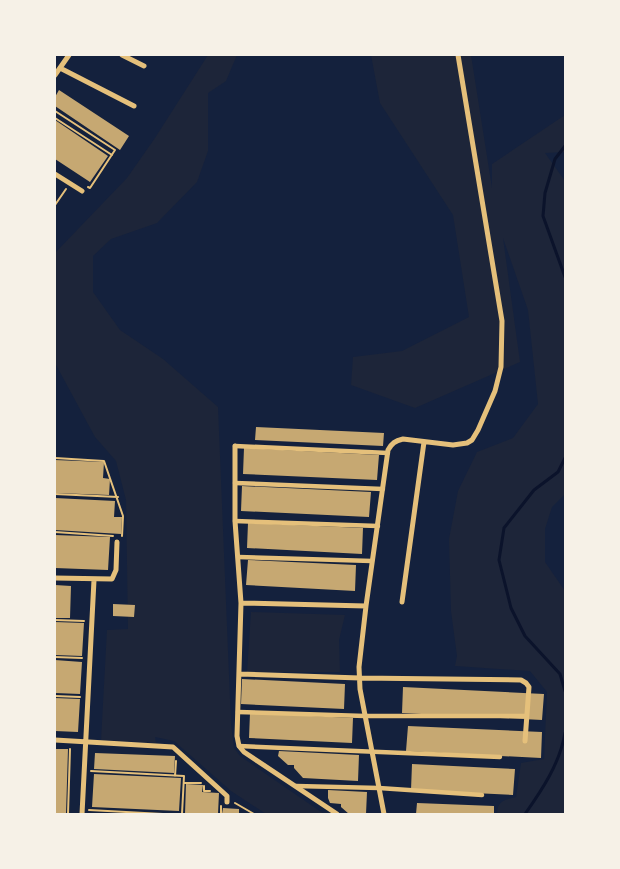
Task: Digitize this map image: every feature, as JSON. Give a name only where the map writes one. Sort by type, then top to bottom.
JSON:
[{"type":"street","points":[[55,75],[69,55]]},
{"type":"street","points":[[122,55],[144,66]]},
{"type":"street","points":[[384,814],[365,716],[359,667],[388,452],[391,444],[403,439],[452,445],[467,443],[472,440],[495,391],[501,367],[502,321],[458,55]]},
{"type":"street","points":[[60,68],[134,106]]},
{"type":"street","points":[[55,174],[82,191]]},
{"type":"street","points":[[402,602],[424,442]]},
{"type":"street","points":[[337,814],[244,752],[239,746],[237,736],[241,603],[235,521],[235,446],[388,452]]},
{"type":"street","points":[[234,483],[383,489]]},
{"type":"street","points":[[235,521],[378,526]]},
{"type":"street","points":[[55,578],[110,580],[113,578],[116,570],[117,542]]},
{"type":"street","points":[[238,557],[372,561]]},
{"type":"street","points":[[82,814],[94,580]]},
{"type":"street","points":[[241,603],[366,606]]},
{"type":"street","points":[[239,674],[521,680],[526,682],[529,687],[525,741]]},
{"type":"street","points":[[238,712],[365,716],[526,716]]},
{"type":"street","points":[[55,740],[173,748],[227,796],[227,802]]},
{"type":"street","points":[[239,746],[500,757]]},
{"type":"street","points":[[296,786],[379,788],[482,795]]},
{"type":"path","points":[[55,111],[114,150],[90,188]]},
{"type":"path","points":[[55,118],[112,155]]},
{"type":"path","points":[[55,205],[70,183]]},
{"type":"path","points":[[55,458],[104,461],[124,516],[122,536],[55,532]]},
{"type":"path","points":[[55,494],[118,497]]},
{"type":"path","points":[[55,620],[92,622]]},
{"type":"path","points":[[55,657],[90,659]]},
{"type":"path","points":[[55,696],[88,697]]},
{"type":"path","points":[[68,814],[71,741]]},
{"type":"path","points":[[175,776],[176,754]]},
{"type":"path","points":[[91,772],[184,776],[182,814]]},
{"type":"path","points":[[184,783],[204,783],[204,790],[222,792]]},
{"type":"path","points":[[227,802],[237,803],[254,814]]},
{"type":"path","points":[[89,810],[164,814]]},
{"type":"shaded area","points":[[208,55],[237,55],[226,81],[208,93],[208,151],[197,182],[157,223],[111,239],[93,256],[93,292],[120,330],[163,359],[218,407],[231,724],[234,748],[240,756],[324,814],[266,814],[231,791],[174,741],[155,737],[156,743],[101,740],[107,630],[128,629],[126,500],[116,461],[95,437],[55,363],[55,253],[127,178]]},
{"type":"shaded area","points":[[371,55],[471,55],[492,188],[492,164],[565,115],[565,152],[545,153],[565,181],[565,494],[552,507],[545,529],[545,562],[565,591],[565,814],[497,814],[500,804],[505,800],[516,797],[521,763],[544,759],[547,692],[530,671],[455,666],[457,656],[451,611],[449,539],[458,491],[477,452],[513,438],[538,404],[528,310],[503,238],[520,362],[415,408],[351,385],[353,357],[402,351],[469,317],[453,215],[380,103]]},
{"type":"shaded area","points":[[251,612],[345,615],[339,640],[340,672],[247,672]]},
{"type":"building","points":[[59,90],[129,136],[120,150],[55,106],[55,97]]},
{"type":"building","points":[[55,120],[108,156],[90,182],[55,159]]},
{"type":"building","points":[[256,427],[384,433],[383,446],[255,440]]},
{"type":"building","points":[[244,448],[379,455],[377,480],[243,474]]},
{"type":"building","points":[[55,460],[104,462],[103,478],[110,479],[109,495],[55,493]]},
{"type":"building","points":[[242,486],[371,492],[369,517],[241,511]]},
{"type":"building","points":[[55,498],[115,501],[114,517],[122,517],[121,534],[55,530]]},
{"type":"building","points":[[248,523],[363,528],[362,554],[247,548]]},
{"type":"building","points":[[55,535],[110,537],[108,570],[55,568]]},
{"type":"building","points":[[248,560],[356,565],[355,591],[246,585]]},
{"type":"building","points":[[55,585],[71,586],[70,618],[55,618]]},
{"type":"building","points":[[113,604],[135,605],[134,617],[113,616]]},
{"type":"building","points":[[55,622],[84,623],[82,656],[55,655]]},
{"type":"building","points":[[55,660],[82,662],[80,694],[55,693]]},
{"type":"building","points":[[242,679],[345,684],[344,709],[241,704]]},
{"type":"building","points":[[403,687],[544,694],[542,720],[402,713]]},
{"type":"building","points":[[55,698],[80,699],[78,732],[55,731]]},
{"type":"building","points":[[250,713],[353,718],[352,743],[249,738]]},
{"type":"building","points":[[408,726],[542,732],[541,758],[406,751]]},
{"type":"building","points":[[55,749],[68,749],[66,814],[55,814]]},
{"type":"building","points":[[279,751],[359,755],[358,781],[303,778],[294,768],[294,765],[288,765],[278,756]]},
{"type":"building","points":[[95,753],[175,756],[174,773],[94,769]]},
{"type":"building","points":[[412,764],[515,769],[513,795],[411,790]]},
{"type":"building","points":[[94,774],[181,778],[179,811],[92,807]]},
{"type":"building","points":[[186,784],[203,785],[202,792],[219,793],[218,814],[185,814]]},
{"type":"building","points":[[328,790],[367,792],[366,814],[349,814],[341,807],[341,804],[330,803]]},
{"type":"building","points":[[417,803],[494,806],[494,814],[416,814]]},
{"type":"building","points":[[223,808],[239,809],[239,814],[222,814]]},
{"type":"waterway","points":[[565,146],[555,159],[545,193],[543,216],[565,277]]},
{"type":"waterway","points":[[565,458],[558,472],[534,490],[504,528],[499,560],[511,608],[525,636],[560,674],[565,691]]},
{"type":"waterway","points":[[525,814],[544,786],[555,765],[565,733]]}]
